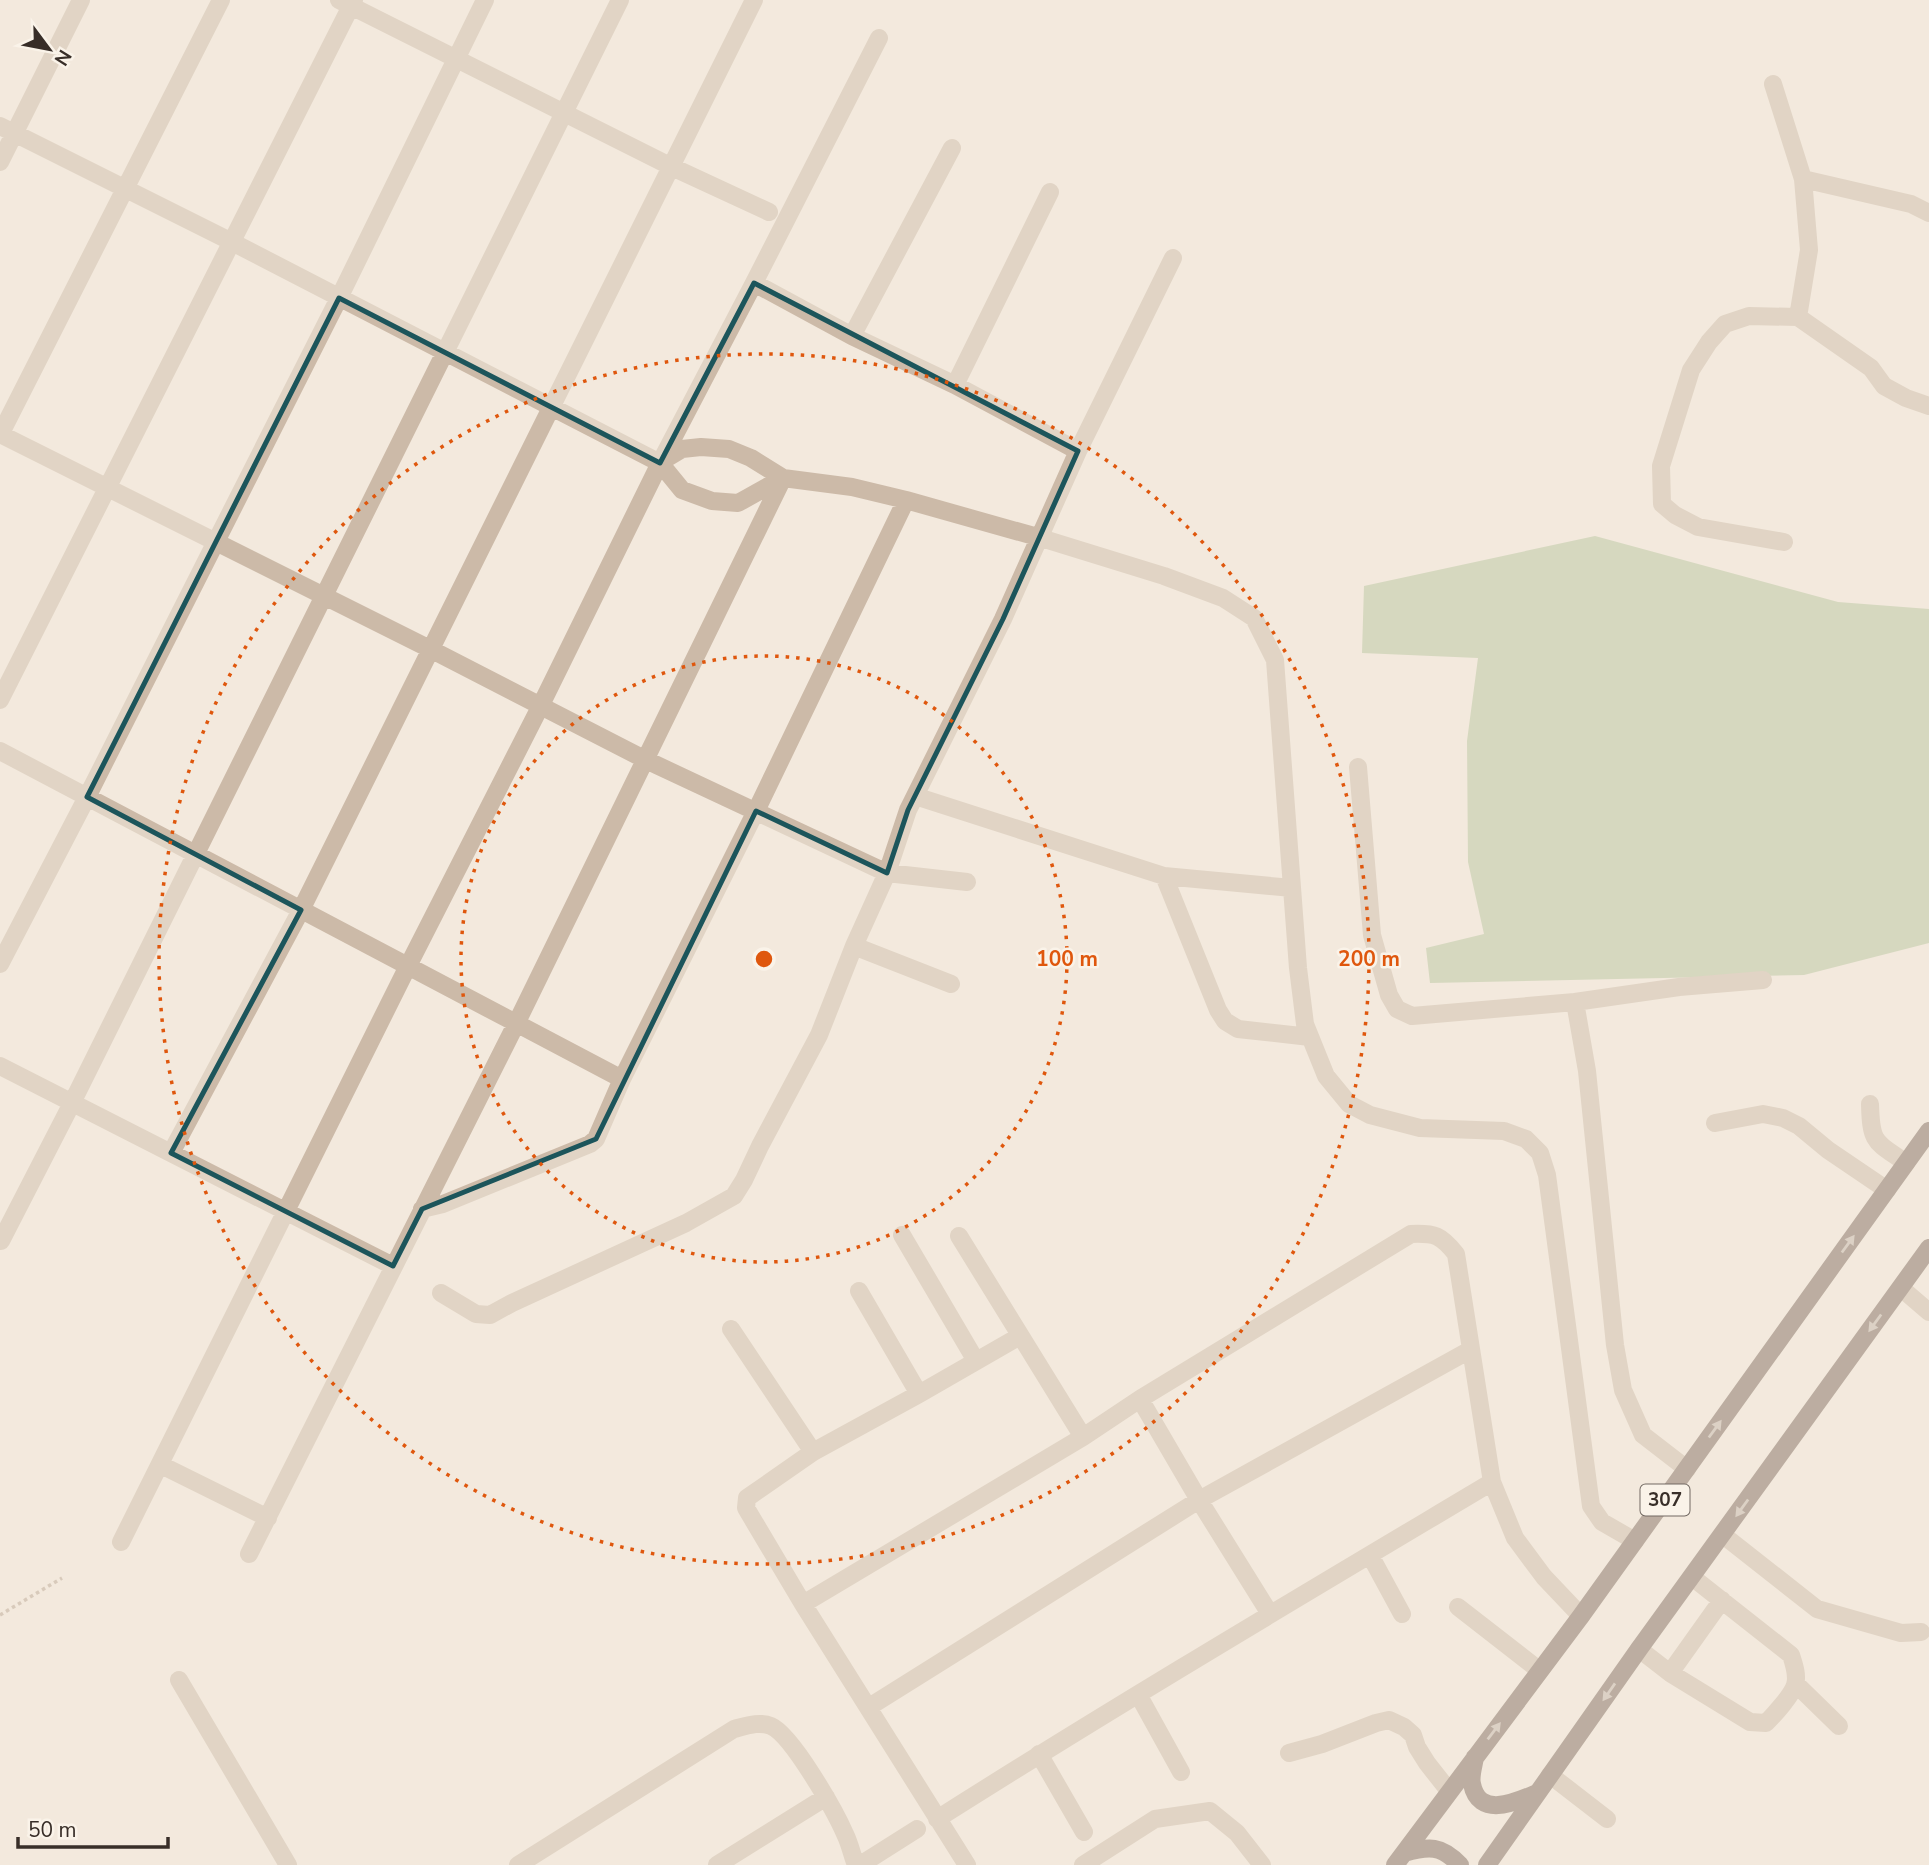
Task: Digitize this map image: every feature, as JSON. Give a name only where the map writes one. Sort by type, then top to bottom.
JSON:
[{"type":"main road","name":"307","points":[[1400,1859],[1581,1616],[1929,1131]]},
{"type":"main road","points":[[1487,1865],[1639,1649],[1929,1248]]},
{"type":"main road","points":[[1475,1757],[1472,1783],[1477,1795],[1484,1802],[1497,1807],[1537,1793]]},
{"type":"main road","points":[[1400,1859],[1423,1848],[1439,1849],[1460,1865]]},
{"type":"street","points":[[0,163],[7,130],[82,0]]},
{"type":"street","points":[[220,0],[0,434],[646,760],[887,873],[967,882]]},
{"type":"street","points":[[0,964],[339,298],[485,0]]},
{"type":"street","points":[[1,1241],[621,0]]},
{"type":"street","points":[[171,1153],[301,910],[754,0]]},
{"type":"street","points":[[0,700],[232,242],[348,2],[672,167],[769,212]]},
{"type":"street","points":[[121,1542],[660,463],[879,38]]},
{"type":"street","points":[[1773,85],[1803,179],[1808,250],[1798,317]]},
{"type":"street","points":[[7,130],[232,242],[660,463],[682,490],[712,502],[738,503],[783,478]]},
{"type":"street","points":[[852,336],[952,148]]},
{"type":"street","points":[[1803,179],[1911,204],[1929,213]]},
{"type":"street","points":[[955,385],[1051,192]]},
{"type":"street","points":[[441,1293],[477,1314],[490,1315],[686,1223],[734,1196],[819,1035],[854,946],[887,873],[908,810],[1003,619],[1078,451],[1173,258]]},
{"type":"street","points":[[754,283],[1078,451]]},
{"type":"street","points":[[1784,542],[1698,527],[1675,515],[1662,504],[1661,466],[1691,370],[1709,342],[1725,324],[1749,316],[1798,317],[1871,368],[1885,386],[1906,398],[1929,406]]},
{"type":"street","points":[[660,463],[682,449],[729,449],[751,458],[783,478],[852,487],[906,500],[1164,576],[1223,598],[1254,618],[1275,660],[1298,968],[1305,1024],[1310,1038],[1326,1076],[1349,1104],[1370,1115],[1420,1128],[1504,1131],[1526,1139],[1539,1153],[1547,1175],[1591,1506],[1602,1522],[1635,1541]]},
{"type":"street","points":[[249,1554],[516,1024],[783,478]]},
{"type":"street","points":[[422,1209],[443,1204],[590,1144],[596,1139],[622,1079],[756,811],[906,500]]},
{"type":"street","points":[[0,751],[622,1079]]},
{"type":"street","points":[[1358,767],[1372,935],[1389,995],[1397,1009],[1412,1016],[1575,1002],[1679,987],[1763,980]]},
{"type":"street","points":[[915,796],[1164,876],[1292,888]]},
{"type":"street","points":[[1164,876],[1218,1010],[1225,1021],[1238,1029],[1310,1038]]},
{"type":"street","points":[[854,946],[951,984]]},
{"type":"street","points":[[1575,1002],[1587,1071],[1615,1345],[1623,1390],[1643,1435],[1687,1469]]},
{"type":"street","points":[[0,1066],[393,1266]]},
{"type":"street","points":[[1870,1104],[1872,1131],[1877,1142],[1906,1163]]},
{"type":"street","points":[[1715,1123],[1763,1114],[1783,1118],[1799,1126],[1828,1150],[1887,1190]]},
{"type":"street","points":[[803,1604],[1083,1437],[1140,1399],[1411,1234],[1428,1233],[1444,1240],[1456,1254],[1492,1482],[1515,1538],[1544,1577],[1581,1616]]},
{"type":"street","points":[[902,1236],[976,1361]]},
{"type":"street","points":[[959,1236],[1083,1437]]},
{"type":"street","points":[[1901,1288],[1929,1311]]},
{"type":"street","points":[[859,1290],[919,1394]]},
{"type":"street","points":[[731,1329],[813,1452]]},
{"type":"street","points":[[967,1865],[803,1604],[746,1508],[746,1502],[747,1497],[813,1452],[1020,1336]]},
{"type":"street","points":[[869,1707],[1199,1500],[1470,1350]]},
{"type":"street","points":[[1140,1399],[1269,1615]]},
{"type":"street","points":[[161,1465],[268,1518]]},
{"type":"street","points":[[937,1819],[1039,1754],[1492,1482]]},
{"type":"street","points":[[1723,1535],[1817,1609],[1901,1633],[1921,1632]]},
{"type":"street","points":[[1370,1555],[1402,1614]]},
{"type":"street","points":[[1639,1649],[1670,1673],[1750,1722],[1766,1723],[1776,1712],[1796,1684],[1796,1667],[1791,1655],[1692,1577]]},
{"type":"street","points":[[1670,1673],[1722,1600]]},
{"type":"street","points":[[1458,1607],[1539,1671]]},
{"type":"street","points":[[178,1680],[288,1865]]},
{"type":"street","points":[[1796,1684],[1839,1726]]},
{"type":"street","points":[[1139,1696],[1181,1772]]},
{"type":"street","points":[[1289,1754],[1389,1720],[1413,1735],[1427,1763],[1449,1791]]},
{"type":"street","points":[[518,1865],[734,1729],[757,1724],[771,1726],[783,1734],[826,1797],[858,1865],[916,1829]]},
{"type":"street","points":[[1039,1754],[1084,1832]]},
{"type":"street","points":[[1550,1775],[1607,1819]]},
{"type":"street","points":[[717,1865],[826,1797]]},
{"type":"street","points":[[1083,1865],[1155,1819],[1210,1811],[1237,1833],[1262,1865]]},
{"type":"path","points":[[0,1615],[62,1578]]},
{"type":"highlighted area","points":[[754,283],[1078,451],[1003,619],[908,810],[887,873],[756,811],[596,1139],[422,1209],[393,1266],[171,1153],[301,910],[87,797],[339,298],[660,463]]},
{"type":"green space","points":[[1595,536],[1838,602],[1929,609],[1929,943],[1804,975],[1430,983],[1426,948],[1484,934],[1468,862],[1467,741],[1478,658],[1362,653],[1364,586]]}]
